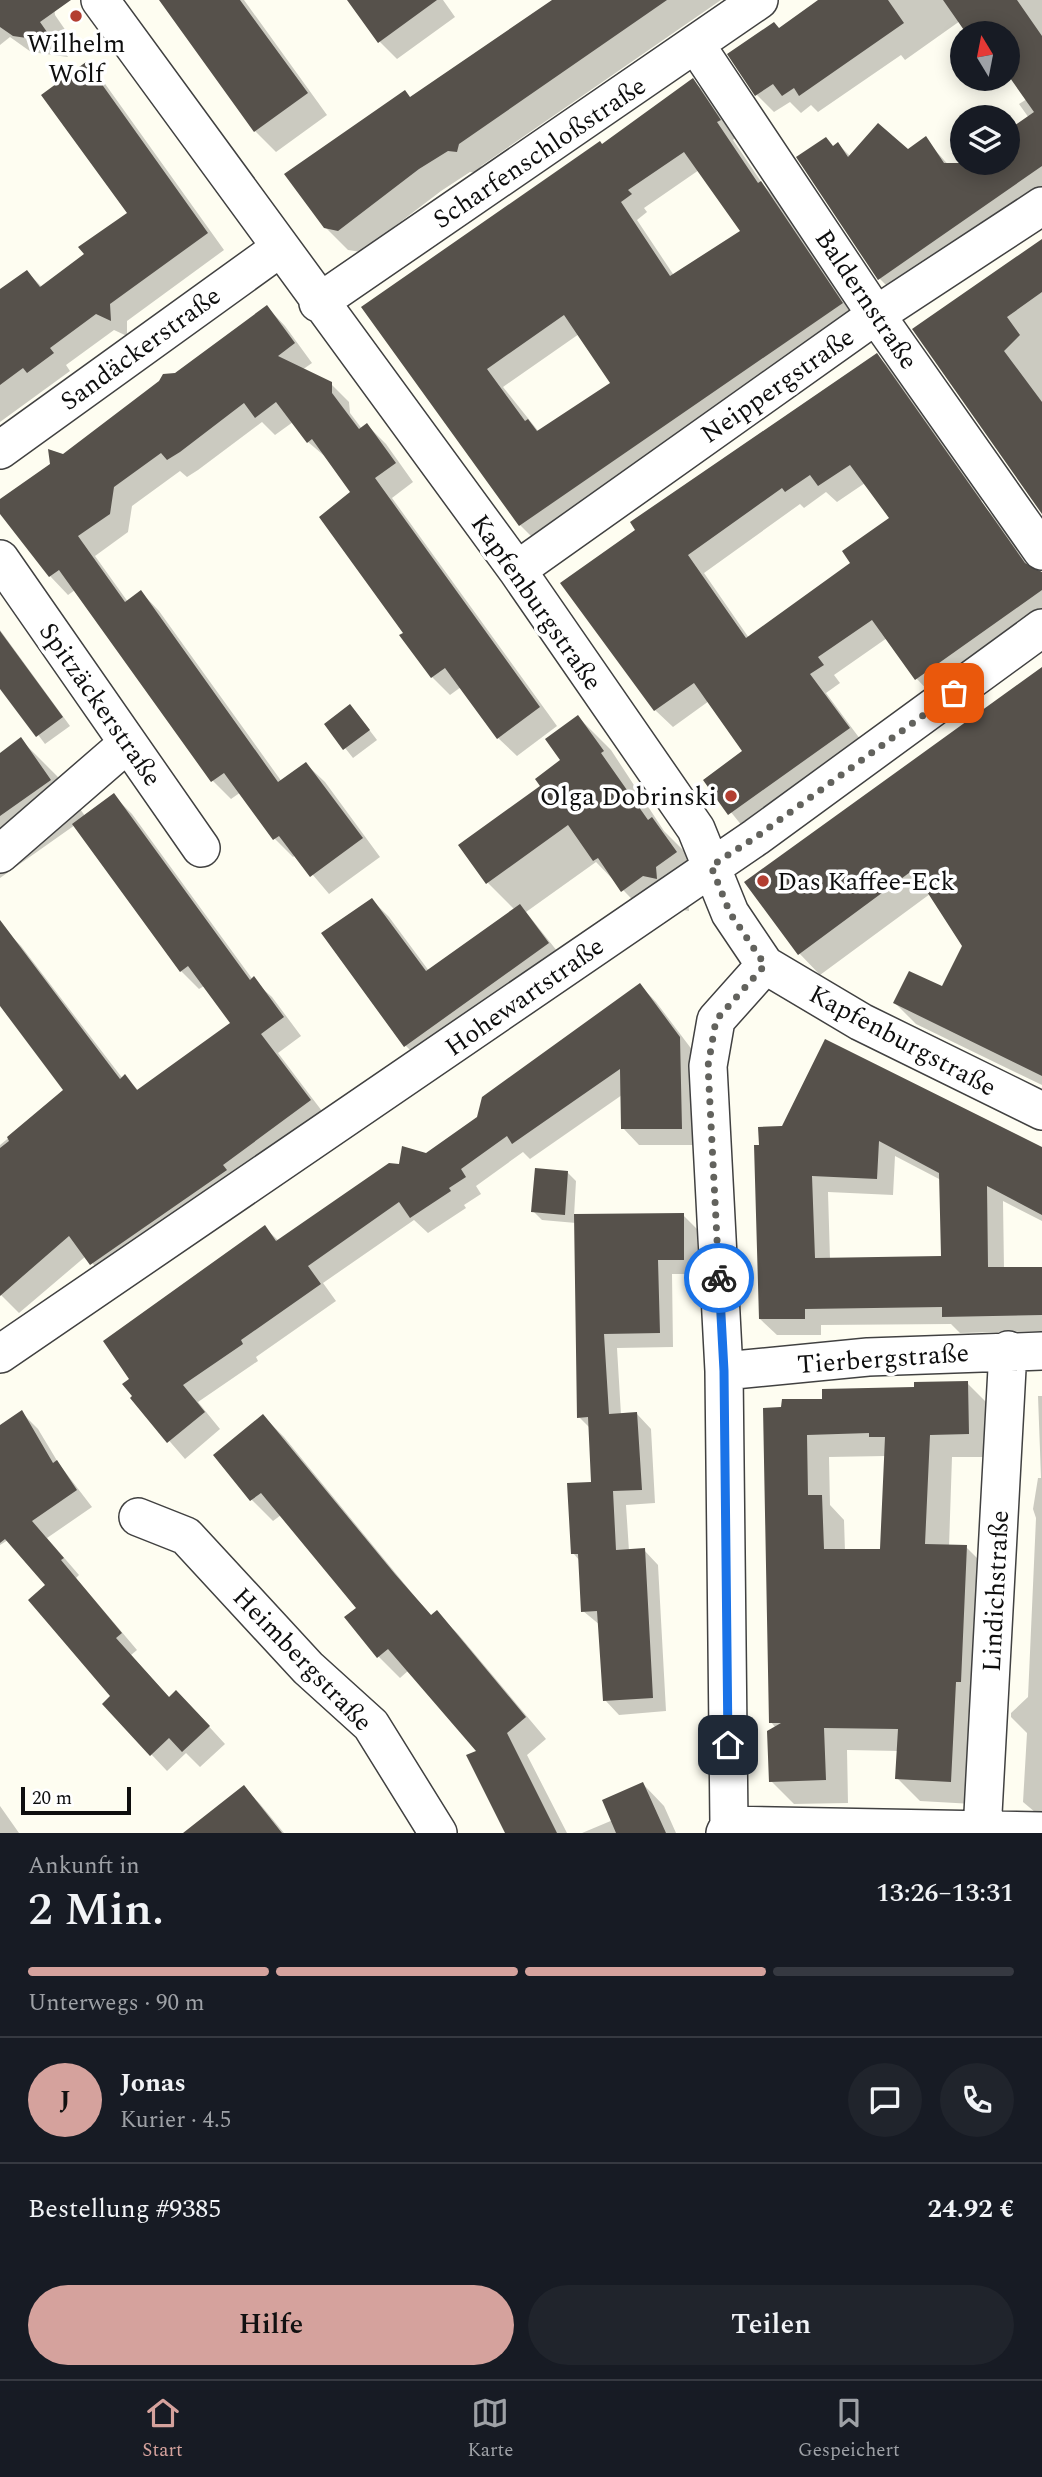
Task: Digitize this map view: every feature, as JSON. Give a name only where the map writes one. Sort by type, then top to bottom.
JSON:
[{"type":"street","name":"Kapfenburgstraße","points":[[100,0],[318,303],[517,570],[696,828],[730,913],[765,965],[861,1023],[1042,1111]]},
{"type":"street","name":"Scharfenschloßstraße","points":[[318,303],[759,0]]},
{"type":"street","name":"Baldernstraße","points":[[696,45],[876,314],[1042,551]]},
{"type":"street","name":"Neippergstraße","points":[[517,570],[876,314],[1042,206]]},
{"type":"street","name":"Sandäckerstraße","points":[[0,450],[281,248]]},
{"type":"street","name":"Spitzäckerstraße","points":[[0,559],[201,848]]},
{"type":"street","name":"Hohewartstraße","points":[[1,1351],[756,837],[1042,628]]},
{"type":"street","points":[[0,854],[128,743]]},
{"type":"street","points":[[765,965],[716,1020],[708,1066],[724,1371],[727,1829],[1042,1831]]},
{"type":"street","name":"Tierbergstraße","points":[[724,1371],[868,1357],[1025,1350]]},
{"type":"street","name":"Lindichstraße","points":[[982,1832],[1025,1350]]},
{"type":"street","name":"Heimbergstraße","points":[[138,1517],[186,1536],[308,1668],[371,1725],[438,1833]]},
{"type":"building","points":[[0,0],[71,0],[40,22],[54,42],[13,36],[0,27]]},
{"type":"building","points":[[159,0],[240,0],[308,93],[254,132]]},
{"type":"building","points":[[347,0],[437,0],[378,43]]},
{"type":"building","points":[[552,0],[667,0],[459,144],[457,152],[448,151],[419,169],[338,231],[324,228],[284,174],[405,90],[410,97]]},
{"type":"building","points":[[818,0],[888,0],[904,23],[799,96],[794,88],[782,96],[773,84],[755,96],[727,54],[774,22],[779,28]]},
{"type":"building","points":[[943,0],[1017,0],[1042,36],[1042,166],[878,280],[796,157],[826,137],[833,146],[838,142],[848,157],[878,123],[908,149],[926,136],[944,163],[950,163],[950,175],[1020,175],[1020,122],[1034,112],[1019,91],[1020,21],[958,21]]},
{"type":"building","points":[[86,62],[208,233],[110,304],[111,321],[96,314],[50,348],[54,353],[27,373],[23,368],[0,385],[0,289],[27,270],[40,287],[84,254],[78,247],[127,213],[41,95]]},
{"type":"building","points":[[693,78],[721,120],[717,122],[758,183],[761,181],[843,303],[519,526],[361,307],[600,141],[602,144]],"holes":[[[684,152],[740,231],[670,276],[621,202],[632,194],[628,190]],[[564,315],[610,383],[537,431],[528,419],[525,421],[487,369]]]},
{"type":"building","points":[[1042,239],[1042,292],[1007,317],[1020,335],[1004,351],[1042,402],[1042,514],[912,329]]},
{"type":"building","points":[[267,305],[295,343],[278,356],[332,382],[332,393],[359,429],[367,423],[396,463],[375,478],[540,707],[497,739],[445,668],[431,678],[399,635],[403,633],[319,517],[350,492],[312,439],[307,443],[276,402],[255,418],[244,403],[180,452],[167,460],[161,453],[114,487],[110,514],[78,536],[125,602],[141,590],[278,782],[306,762],[363,838],[310,877],[279,836],[273,840],[224,773],[211,782],[59,570],[49,577],[0,514],[0,499],[50,464],[48,449],[63,454],[159,381],[163,374],[175,373]]},
{"type":"building","points":[[877,353],[1025,563],[1042,572],[1042,590],[915,680],[872,620],[818,657],[824,665],[810,674],[850,728],[728,815],[703,780],[742,751],[694,683],[654,711],[560,583],[635,530],[630,522]],"holes":[[[850,465],[889,518],[842,551],[850,563],[746,638],[688,555],[782,488],[785,492],[810,475],[818,486]]]},
{"type":"building","points":[[0,631],[63,717],[36,737],[0,689]]},
{"type":"building","points":[[1042,667],[1042,1076],[893,1003],[909,971],[942,986],[962,946],[913,870],[798,955],[744,882]]},
{"type":"building","points":[[350,704],[370,730],[343,750],[324,724]]},
{"type":"building","points":[[578,715],[648,820],[652,817],[677,852],[656,867],[657,879],[643,876],[621,892],[598,858],[593,861],[568,825],[486,884],[458,845],[540,786],[535,779],[560,760],[545,739]]},
{"type":"building","points":[[21,737],[51,780],[0,816],[0,753]]},
{"type":"building","points":[[114,793],[250,980],[254,976],[284,1017],[261,1034],[311,1100],[223,1165],[227,1170],[90,1265],[69,1236],[0,1296],[0,1148],[9,1141],[7,1137],[63,1090],[0,1006],[0,920],[120,1079],[125,1074],[137,1090],[230,1023],[188,966],[180,972],[72,824]]},
{"type":"building","points":[[372,898],[426,971],[520,904],[549,943],[404,1047],[321,933]]},
{"type":"building","points":[[640,983],[680,1037],[682,1129],[621,1129],[620,1069],[512,1144],[507,1136],[461,1169],[466,1177],[449,1188],[451,1191],[410,1218],[399,1202],[308,1266],[321,1284],[241,1340],[243,1344],[183,1385],[205,1412],[167,1443],[130,1398],[132,1396],[122,1384],[129,1379],[103,1341],[265,1225],[276,1241],[389,1163],[399,1164],[402,1146],[426,1153],[477,1117],[482,1097]]},
{"type":"building","points":[[825,1039],[1042,1147],[1042,1215],[987,1186],[988,1267],[1042,1267],[1042,1315],[942,1317],[942,1307],[805,1309],[805,1319],[759,1319],[754,1145],[759,1145],[758,1127],[782,1126]],"holes":[[[879,1141],[939,1173],[941,1256],[815,1258],[812,1176],[877,1179]]]},
{"type":"building","points":[[535,1168],[568,1171],[565,1215],[531,1212]]},
{"type":"building","points":[[684,1213],[684,1260],[658,1260],[660,1333],[604,1334],[609,1414],[637,1412],[642,1490],[613,1491],[616,1550],[645,1548],[653,1698],[603,1701],[597,1611],[581,1612],[578,1554],[571,1554],[567,1483],[591,1482],[588,1417],[577,1418],[574,1214]]},
{"type":"building","points":[[968,1381],[969,1434],[930,1435],[925,1544],[967,1545],[961,1682],[956,1682],[951,1782],[895,1779],[898,1729],[824,1728],[826,1780],[769,1782],[767,1731],[781,1723],[769,1723],[763,1408],[781,1407],[782,1399],[822,1399],[822,1389],[914,1387],[914,1382]],"holes":[[[869,1433],[869,1437],[885,1437],[880,1549],[824,1549],[822,1495],[808,1495],[807,1435]]]},
{"type":"building","points":[[22,1410],[53,1463],[57,1460],[77,1490],[32,1521],[122,1633],[116,1638],[169,1697],[176,1690],[210,1726],[182,1752],[169,1738],[150,1756],[102,1704],[110,1696],[28,1600],[45,1585],[5,1539],[0,1543],[0,1425]]},
{"type":"building","points":[[263,1414],[395,1574],[431,1615],[437,1610],[526,1717],[507,1733],[557,1833],[505,1833],[466,1755],[476,1751],[388,1649],[377,1658],[344,1617],[356,1608],[261,1493],[250,1501],[213,1455]]},
{"type":"building","points":[[643,1782],[666,1833],[616,1833],[602,1800]]},
{"type":"building","points":[[244,1785],[282,1833],[183,1833]]},
{"type":"way so far","points":[[719,1278],[708,1066],[716,1020],[765,965],[730,913],[711,866],[756,837],[954,693]]},
{"type":"place","name":"Wilhelm Wolf","points":[[76,16]]},
{"type":"place","name":"Olga Dobrinski","points":[[731,796]]},
{"type":"place","name":"Das Kaffee-Eck","points":[[763,881]]},
{"type":"route","points":[[719,1278],[724,1371],[728,1745]]}]
